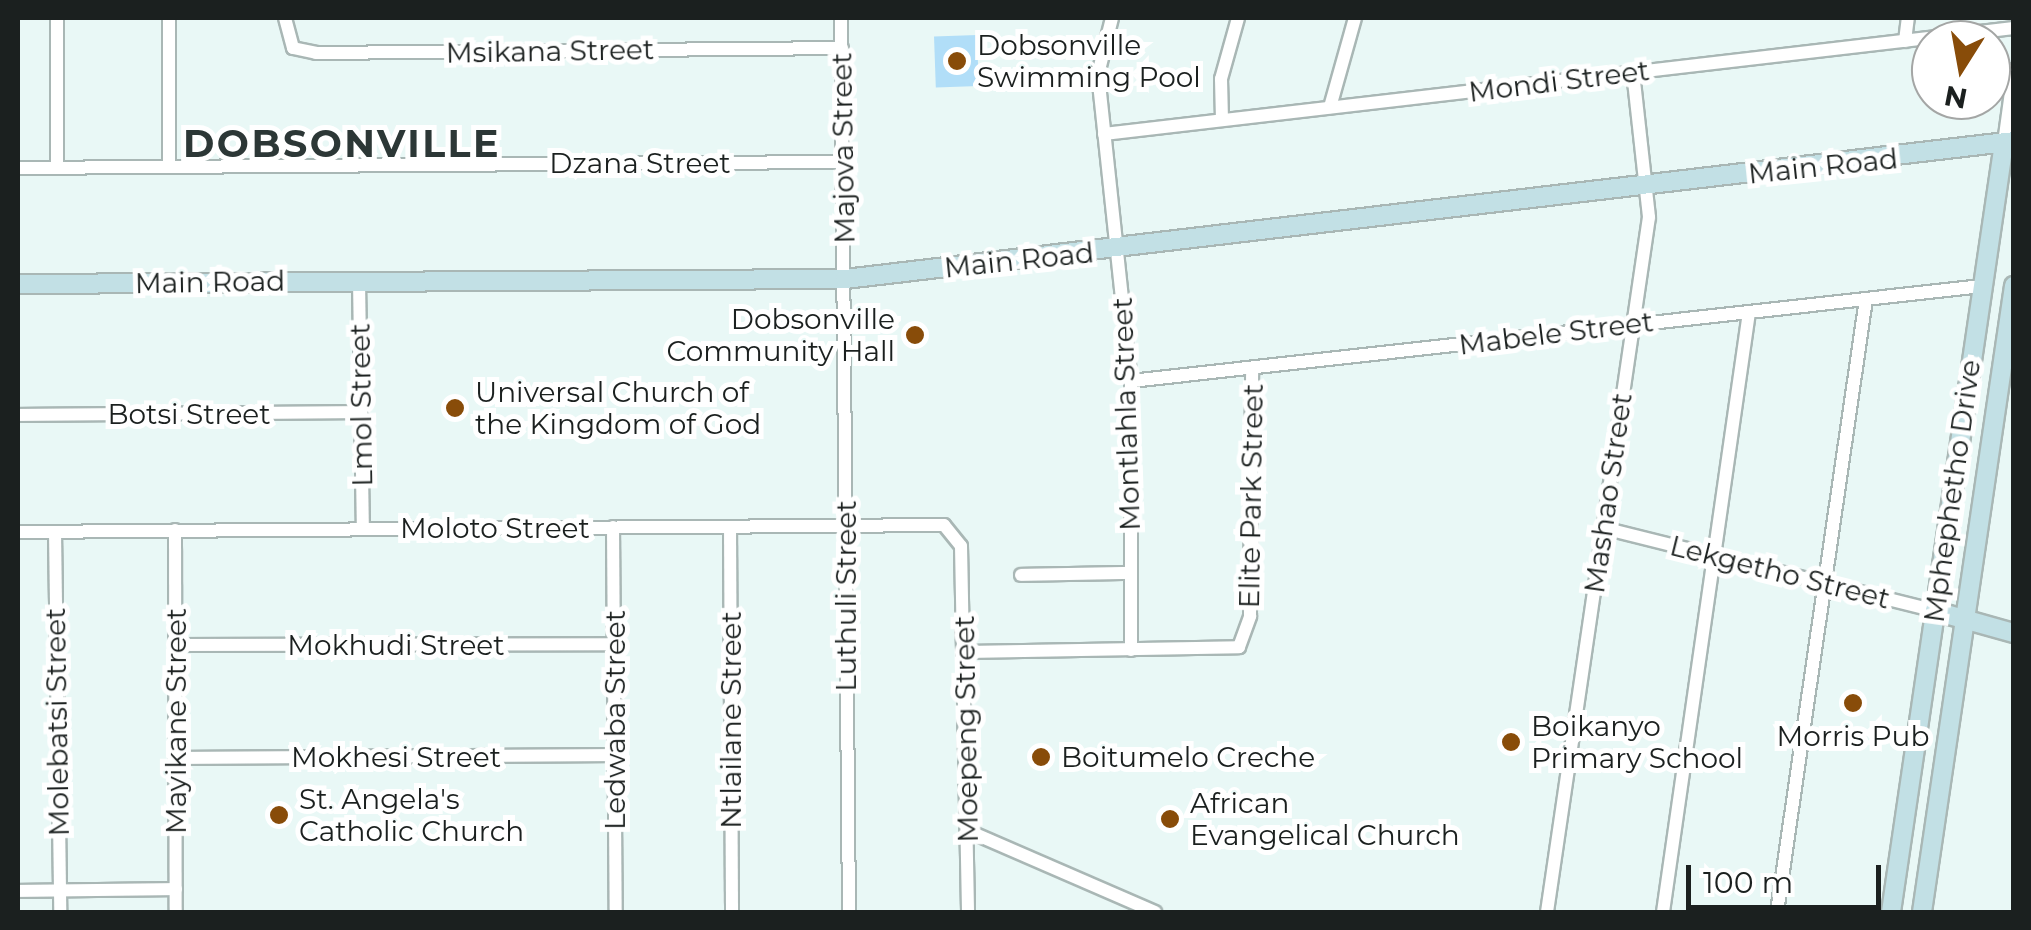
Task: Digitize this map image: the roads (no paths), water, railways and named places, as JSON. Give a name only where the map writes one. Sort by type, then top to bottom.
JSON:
[{"type":"street","points":[[56,18],[57,167]]},
{"type":"street","points":[[169,18],[169,166]]},
{"type":"street","name":"Msikana Street","points":[[285,18],[292,48],[316,53],[842,48]]},
{"type":"street","name":"Majova Street","points":[[841,18],[844,280]]},
{"type":"street","name":"Montlahla Street","points":[[1112,18],[1098,74],[1130,381],[1131,650]]},
{"type":"street","points":[[1222,120],[1221,78],[1238,18]]},
{"type":"street","points":[[1330,107],[1356,18]]},
{"type":"street","points":[[1905,41],[1908,18]]},
{"type":"street","name":"Mondi Street","points":[[1104,134],[2014,28]]},
{"type":"street","name":"Mphephetho Drive","points":[[1891,912],[1982,286],[2009,142],[2014,70]]},
{"type":"street","name":"Mashao Street","points":[[1547,912],[1649,218],[1633,73]]},
{"type":"street","name":"Main Road","points":[[18,284],[844,280],[2009,142]]},
{"type":"street","name":"Dzana Street","points":[[18,168],[842,162]]},
{"type":"street","name":"Luthuli Street","points":[[844,280],[848,912]]},
{"type":"street","name":"Lmol Street","points":[[359,281],[364,529]]},
{"type":"street","name":"Mabele Street","points":[[1130,381],[1982,286]]},
{"type":"street","name":"Mphephetho Drive","points":[[1922,912],[2014,286]]},
{"type":"street","points":[[1777,912],[1866,299]]},
{"type":"street","points":[[1662,912],[1749,312]]},
{"type":"street","name":"Elite Park Street","points":[[966,652],[1232,649],[1248,633],[1252,368]]},
{"type":"street","name":"Botsi Street","points":[[18,415],[361,412]]},
{"type":"street","name":"Moloto Street","points":[[18,532],[944,525],[961,546]]},
{"type":"street","name":"Ledwaba Street","points":[[613,527],[616,912]]},
{"type":"street","name":"Ntlailane Street","points":[[730,527],[732,912]]},
{"type":"street","name":"Lekgetho Street","points":[[1603,528],[2014,633]]},
{"type":"street","name":"Mayikane Street","points":[[175,530],[176,912]]},
{"type":"street","name":"Molebatsi Street","points":[[55,532],[60,912]]},
{"type":"street","name":"Moepeng Street","points":[[961,546],[968,912]]},
{"type":"street","points":[[1021,575],[1130,573]]},
{"type":"street","name":"Mokhudi Street","points":[[177,645],[614,644]]},
{"type":"street","name":"Mokhesi Street","points":[[177,758],[614,756]]},
{"type":"street","points":[[968,831],[1155,912]]},
{"type":"street","points":[[18,891],[176,890]]},
{"type":"water","name":"Dobsonville Swimming Pool","points":[[977,35],[979,86],[936,87],[934,37]]},
{"type":"place","name":"Dobsonville Swimming Pool","points":[[957,61]]},
{"type":"place","name":"Dobsonville Community Hall","points":[[915,335]]},
{"type":"place","name":"Universal Church of the Kingdom of God","points":[[455,408]]},
{"type":"place","name":"Morris Pub","points":[[1853,703]]},
{"type":"place","name":"Boikanyo Primary School","points":[[1511,742]]},
{"type":"place","name":"Boitumelo Creche","points":[[1041,757]]},
{"type":"place","name":"St. Angela's Catholic Church","points":[[279,815]]},
{"type":"place","name":"African Evangelical Church","points":[[1170,819]]},
{"type":"district","name":"DOBSONVILLE","points":[[342,144]]}]
